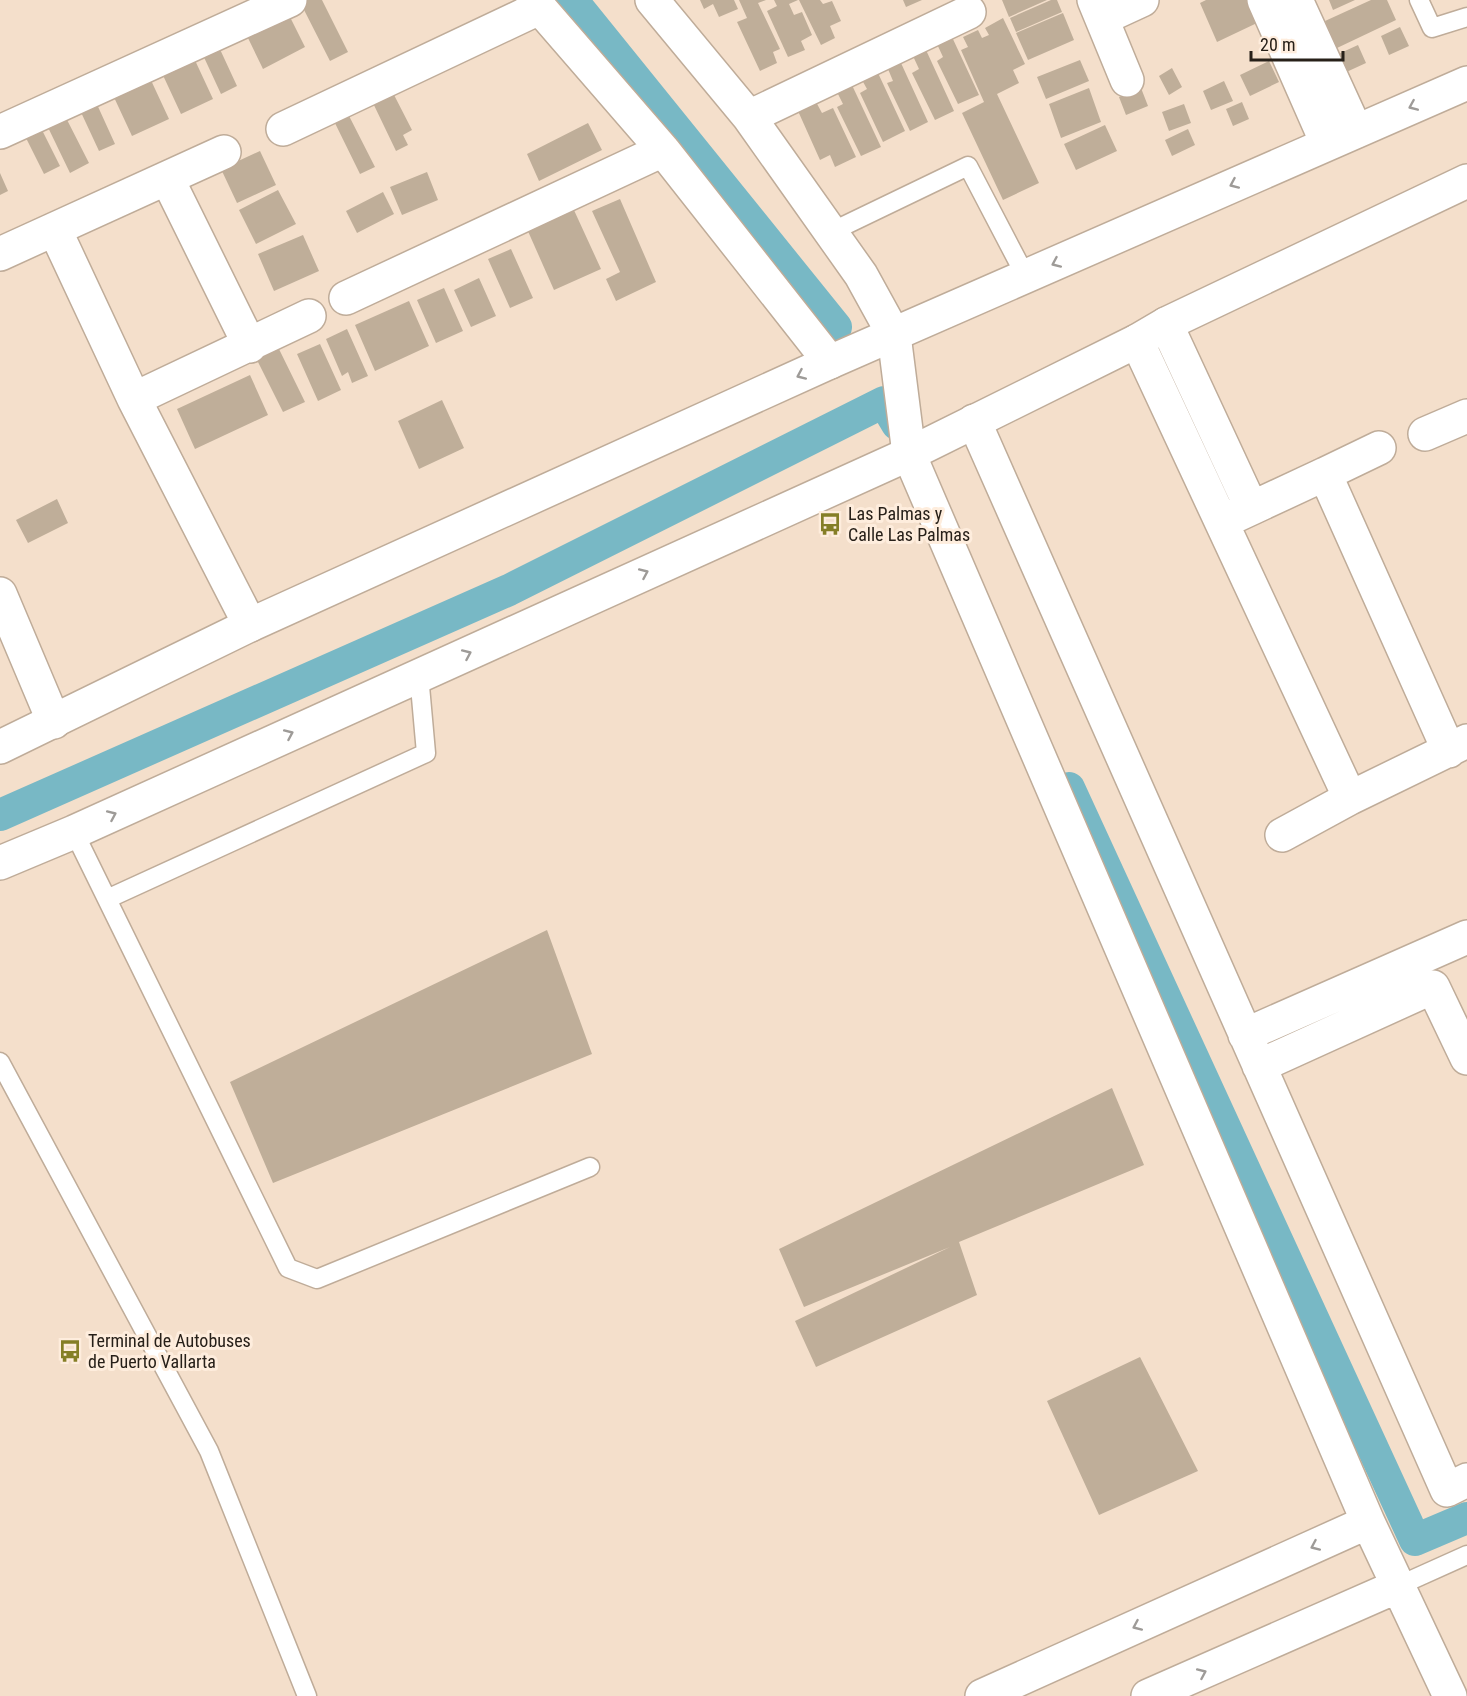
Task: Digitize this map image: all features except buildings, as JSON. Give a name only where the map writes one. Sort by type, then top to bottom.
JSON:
[{"type":"street","points":[[0,132],[290,0]]},
{"type":"street","points":[[652,0],[749,117],[861,275],[894,335],[909,454],[1368,1522],[1450,1696]]},
{"type":"street","points":[[1127,80],[1098,9],[1142,0]]},
{"type":"street","points":[[1264,0],[1341,137]]},
{"type":"street","points":[[1296,0],[1341,137]]},
{"type":"street","points":[[283,129],[536,4],[663,150],[830,362]]},
{"type":"street","points":[[749,117],[969,12]]},
{"type":"street","points":[[0,747],[250,626],[830,362],[1467,83]]},
{"type":"street","points":[[346,298],[663,150]]},
{"type":"street","points":[[0,254],[224,152]]},
{"type":"street","points":[[167,178],[250,346]]},
{"type":"street","points":[[0,863],[74,832],[909,454],[1137,341],[1166,324],[1467,181]]},
{"type":"street","points":[[55,230],[134,399],[250,626]]},
{"type":"street","points":[[134,399],[250,346],[309,316]]},
{"type":"street","points":[[1166,324],[1251,507]]},
{"type":"street","points":[[1137,341],[1350,798]]},
{"type":"street","points":[[1425,434],[1467,416]]},
{"type":"street","points":[[974,421],[1447,1490],[1467,1480]]},
{"type":"street","points":[[1222,522],[1379,448]]},
{"type":"street","points":[[1282,835],[1350,798],[1458,746],[1325,474]]},
{"type":"street","points":[[0,594],[54,722]]},
{"type":"street","points":[[1245,1035],[1467,937]]},
{"type":"street","points":[[1259,1066],[1433,987],[1467,1058]]},
{"type":"street","points":[[982,1696],[1368,1522]]},
{"type":"street","points":[[1148,1696],[1398,1587]]},
{"type":"lane","points":[[1419,0],[1432,28],[1467,16]]},
{"type":"lane","points":[[831,232],[968,166],[1026,277]]},
{"type":"lane","points":[[107,899],[426,753],[419,675]]},
{"type":"lane","points":[[74,832],[288,1268],[317,1279],[590,1167]]},
{"type":"lane","points":[[0,1062],[209,1451],[307,1696]]},
{"type":"lane","points":[[1398,1587],[1467,1555]]},
{"type":"waterway","points":[[572,0],[836,327]]},
{"type":"waterway","points":[[0,815],[509,590],[884,402],[897,424]]},
{"type":"waterway","points":[[1069,788],[1415,1540],[1467,1518]]},
{"type":"place","name":"Las Palmas y Calle Las Palmas","points":[[830,524]]},
{"type":"place","name":"Terminal de Autobuses de Puerto Vallarta","points":[[70,1351]]}]
